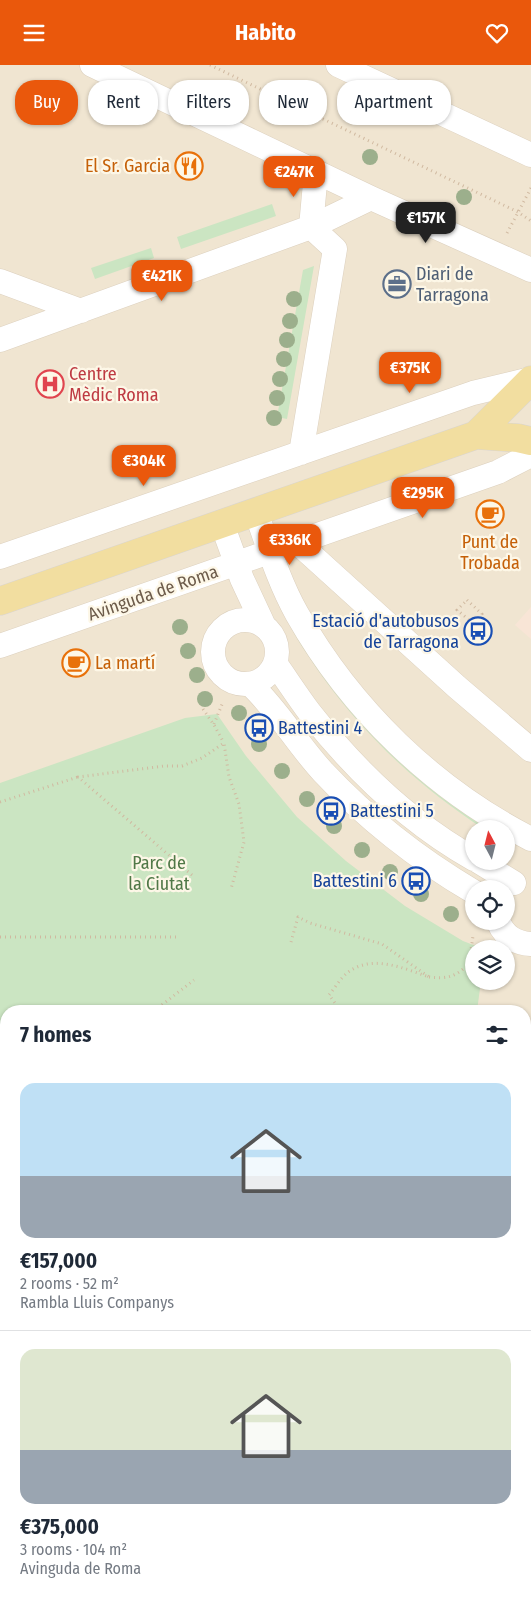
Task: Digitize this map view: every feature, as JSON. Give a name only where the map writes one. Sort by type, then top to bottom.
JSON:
[{"type":"main road","points":[[476,435],[531,380]]},
{"type":"main road","points":[[0,601],[476,435],[518,438],[531,441]]},
{"type":"street","points":[[92,65],[371,198],[527,264]]},
{"type":"street","points":[[338,65],[377,72],[531,155]]},
{"type":"street","points":[[311,227],[316,172]]},
{"type":"street","points":[[0,340],[311,227],[371,198]]},
{"type":"street","points":[[302,453],[335,249],[311,227]]},
{"type":"street","points":[[0,281],[80,311]]},
{"type":"street","points":[[0,557],[473,393],[531,380]]},
{"type":"street","name":"Avinguda de Roma","points":[[0,646],[239,571],[270,552],[498,472],[531,455]]},
{"type":"street","points":[[256,512],[277,572],[297,613],[344,685],[418,764],[460,796],[504,825],[531,839]]},
{"type":"street","points":[[222,524],[239,571],[264,626]]},
{"type":"street","points":[[298,543],[457,687],[531,750]]},
{"type":"street","points":[[227,625],[238,602],[239,571]]},
{"type":"street","points":[[236,621],[256,621],[264,626],[272,633],[276,642],[275,663],[270,673],[261,680],[250,684],[239,684],[229,680],[220,673],[214,663],[212,652],[214,641],[220,631],[236,621]]},
{"type":"street","points":[[275,663],[310,713],[381,791],[428,829],[465,853]]},
{"type":"street","points":[[250,684],[263,696],[322,771],[361,811],[407,848],[465,887]]},
{"type":"street","points":[[493,870],[517,884]]},
{"type":"street","points":[[502,930],[519,943],[531,944]]},
{"type":"path","points":[[210,65],[518,212],[531,221]]},
{"type":"path","points":[[504,238],[531,188]]},
{"type":"path","points":[[467,600],[482,614],[474,624],[457,610],[467,600]]},
{"type":"path","points":[[214,725],[223,702]]},
{"type":"path","points":[[203,709],[224,743],[229,777],[239,804],[244,842],[231,889]]},
{"type":"path","points":[[0,802],[78,777],[164,766],[182,766],[202,758],[224,743]]},
{"type":"path","points":[[78,777],[192,875]]},
{"type":"path","points":[[291,942],[298,917],[310,923],[382,944],[429,977]]},
{"type":"path","points":[[0,937],[176,937]]},
{"type":"path","points":[[336,1005],[329,995],[341,982],[344,975],[357,967],[372,963],[390,964],[429,977],[443,978],[457,974],[469,964],[472,937]]},
{"type":"path","points":[[162,1005],[194,980]]},
{"type":"shaded area","points":[[0,65],[531,65],[531,1005],[0,1005]]},
{"type":"shaded area","points":[[531,607],[531,639],[515,625]]},
{"type":"green space","points":[[272,204],[276,216],[181,249],[177,237]]},
{"type":"green space","points":[[151,248],[154,258],[95,279],[91,268]]},
{"type":"green space","points":[[314,266],[287,419],[277,417],[303,270]]},
{"type":"green space","points":[[272,583],[291,621],[481,820],[471,820],[433,792],[386,751],[364,728],[325,680],[302,646],[269,584]]},
{"type":"green space","name":"Parc de la Ciutat","points":[[217,714],[246,756],[297,817],[346,861],[405,906],[465,942],[465,990],[480,990],[478,1005],[0,1005],[0,783],[185,718]]},
{"type":"place","name":"El Sr. Garcia","points":[[189,166]]},
{"type":"place","name":"Diari de Tarragona","points":[[397,284]]},
{"type":"place","name":"Centre Mèdic Roma","points":[[50,384]]},
{"type":"place","name":"Punt de Trobada","points":[[490,514]]},
{"type":"place","name":"Estació d'autobusos de Tarragona","points":[[478,631]]},
{"type":"place","name":"La martí","points":[[76,663]]},
{"type":"place","name":"Battestini 4","points":[[259,728]]},
{"type":"place","name":"Battestini 5","points":[[331,811]]},
{"type":"place","name":"Battestini 6","points":[[416,881]]}]
